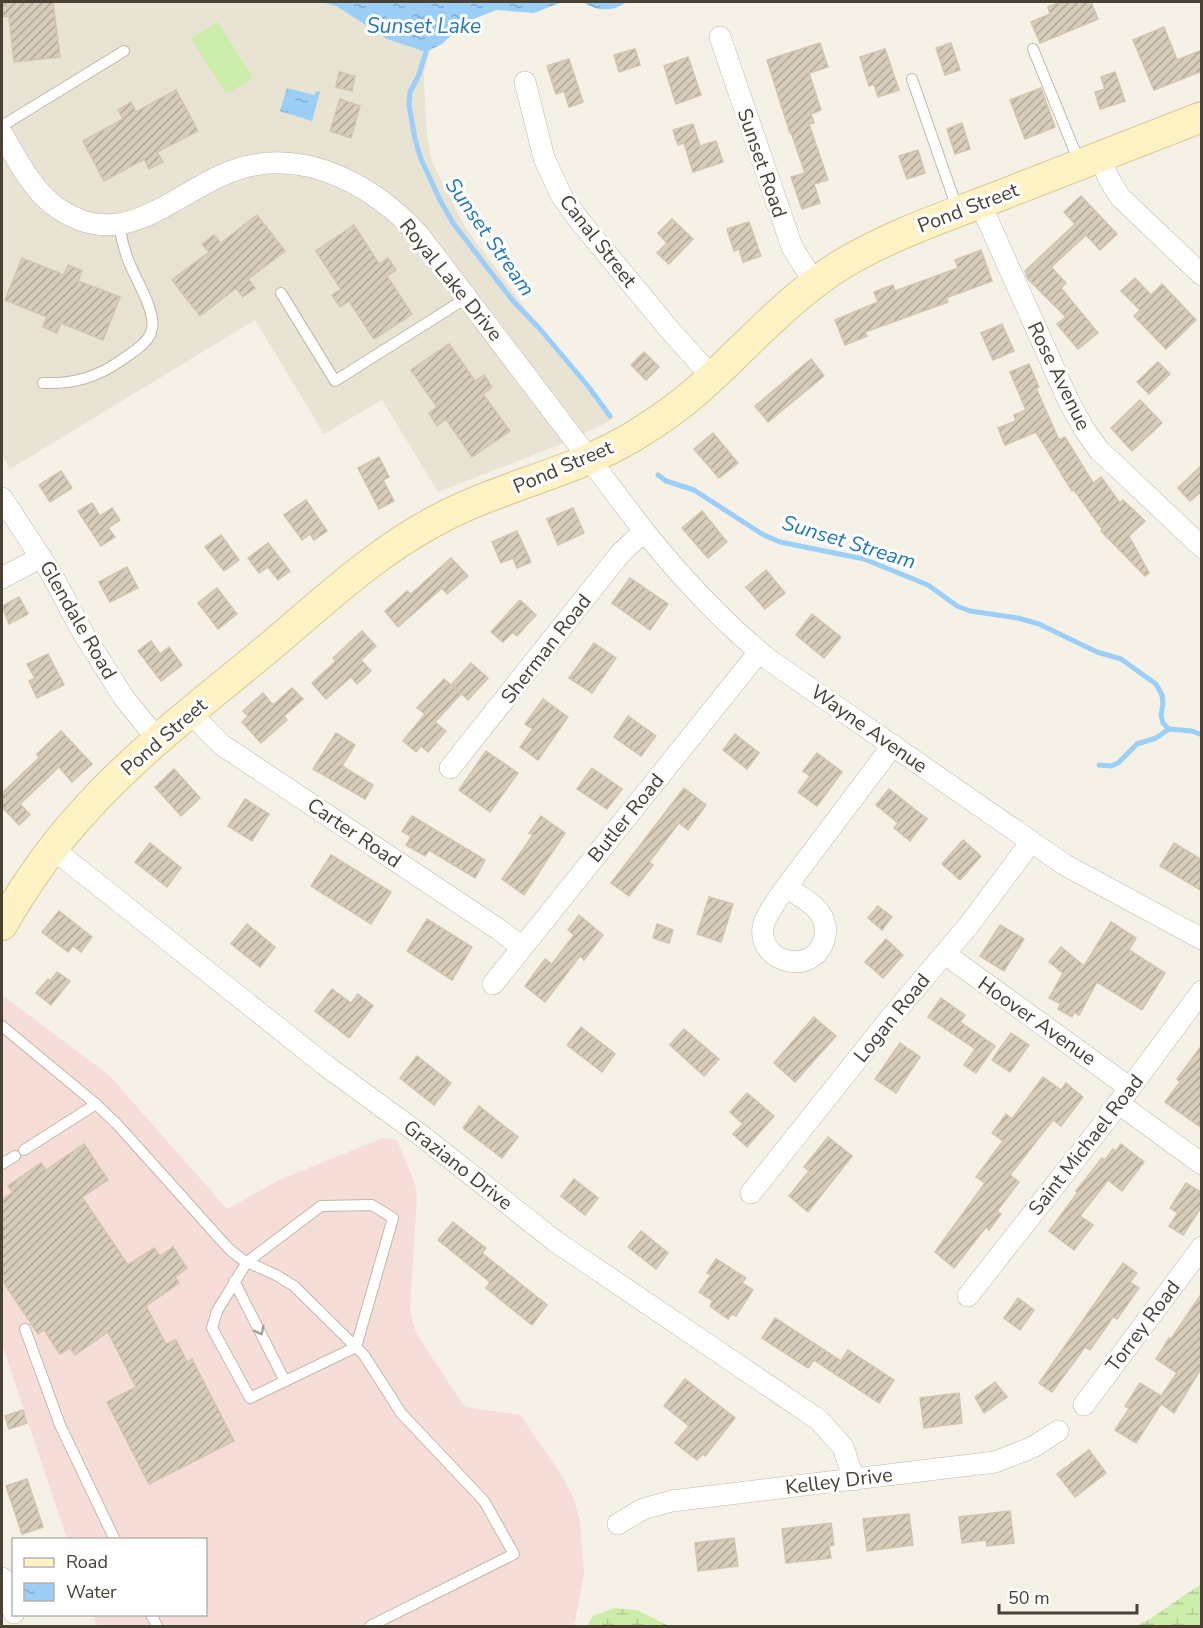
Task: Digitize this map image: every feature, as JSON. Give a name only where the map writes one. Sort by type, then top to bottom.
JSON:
[{"type":"main road","name":"Pond Street","points":[[2,925],[28,883],[53,849],[95,800],[158,740],[353,576],[404,539],[459,509],[589,458],[630,438],[683,402],[774,318],[842,264],[878,245],[969,207],[1202,117]]},
{"type":"street","name":"Sunset Road","points":[[720,37],[788,238],[796,256],[814,284]]},
{"type":"street","name":"Canal Street","points":[[525,82],[546,164],[561,195],[668,328],[712,377]]},
{"type":"street","name":"Royal Lake Drive","points":[[2,134],[33,183],[50,202],[62,211],[84,221],[119,225],[132,222],[217,178],[244,167],[272,163],[314,168],[360,186],[397,212],[419,235],[589,458]]},
{"type":"street","points":[[1090,160],[1109,179],[1120,197],[1202,275]]},
{"type":"street","name":"Rose Avenue","points":[[969,207],[1084,429],[1109,461],[1202,547]]},
{"type":"street","name":"Wayne Avenue","points":[[589,458],[644,531],[678,570],[735,631],[759,651],[1081,875],[1202,939]]},
{"type":"street","name":"Glendale Road","points":[[2,498],[41,557],[83,633],[124,698],[158,740]]},
{"type":"street","name":"Sherman Road","points":[[450,768],[620,554],[644,531]]},
{"type":"street","points":[[2,578],[41,557]]},
{"type":"street","name":"Butler Road","points":[[494,984],[759,651]]},
{"type":"street","name":"Carter Road","points":[[190,714],[222,745],[522,947]]},
{"type":"street","points":[[787,887],[893,746]]},
{"type":"street","name":"Logan Road","points":[[751,1193],[891,1017],[976,916],[1031,842]]},
{"type":"street","name":"Graziano Drive","points":[[53,849],[324,1065],[422,1136],[562,1247],[819,1420],[843,1448],[854,1480]]},
{"type":"street","name":"Hoover Avenue","points":[[945,954],[1124,1096],[1202,1164]]},
{"type":"street","name":"Saint Michael Road","points":[[968,1296],[1124,1096],[1202,991]]},
{"type":"street","name":"Torrey Road","points":[[1084,1404],[1202,1247]]},
{"type":"street","name":"Kelley Drive","points":[[618,1524],[644,1509],[672,1501],[995,1462],[1033,1447],[1058,1431]]},
{"type":"street","points":[[2,1578],[12,1608]]},
{"type":"lane","points":[[1033,49],[1090,160]]},
{"type":"lane","points":[[2,126],[124,51]]},
{"type":"lane","points":[[912,79],[969,207]]},
{"type":"lane","points":[[43,383],[74,382],[99,374],[136,349],[150,336],[152,328],[149,309],[127,259],[119,225]]},
{"type":"lane","points":[[281,293],[335,381],[468,297]]},
{"type":"lane","points":[[2,1026],[96,1104],[128,1136],[229,1249],[248,1262],[294,1286],[356,1347],[370,1362],[389,1397],[401,1413],[484,1501],[514,1554],[370,1626]]},
{"type":"lane","points":[[2,1164],[96,1104]]},
{"type":"lane","points":[[372,1205],[393,1218],[356,1347],[250,1398],[212,1328],[217,1311],[248,1262],[321,1206],[372,1205]]},
{"type":"lane","points":[[234,1281],[285,1381]]},
{"type":"lane","points":[[25,1329],[60,1425],[115,1538]]},
{"type":"shaded area","points":[[2,2],[322,2],[338,7],[387,39],[426,52],[430,50],[424,82],[427,136],[432,162],[465,227],[531,316],[613,419],[567,442],[438,492],[382,400],[324,434],[255,320],[10,469],[2,455]]},
{"type":"shaded area","points":[[2,995],[110,1076],[227,1209],[281,1179],[383,1138],[397,1140],[415,1184],[417,1197],[410,1311],[416,1333],[466,1407],[520,1415],[559,1471],[573,1497],[580,1521],[584,1574],[574,1626],[97,1626],[93,1616],[207,1616],[207,1538],[67,1538],[2,1344]]},
{"type":"green space","points":[[218,22],[253,78],[226,94],[191,38]]},
{"type":"green space","points":[[1201,1584],[1201,1626],[1135,1626],[1150,1619]]},
{"type":"green space","points":[[614,1608],[637,1610],[669,1626],[587,1626],[593,1616]]},
{"type":"water","name":"Sunset Lake","points":[[322,2],[562,2],[534,13],[496,10],[459,28],[442,44],[426,52],[387,39],[338,7]]},
{"type":"water","points":[[583,2],[627,2],[616,8],[605,10],[594,8]]},
{"type":"water","points":[[287,88],[314,95],[316,91],[320,92],[312,121],[280,111]]},
{"type":"building","points":[[2,2],[53,2],[60,57],[14,62],[9,16],[2,17]]},
{"type":"building","points":[[1061,2],[1091,2],[1098,19],[1040,43],[1031,22],[1050,14],[1048,7]]},
{"type":"building","points":[[1164,27],[1177,60],[1202,50],[1202,71],[1154,90],[1133,40]]},
{"type":"building","points":[[820,43],[828,67],[809,73],[821,110],[811,114],[814,123],[809,124],[828,180],[814,184],[820,203],[802,209],[791,177],[805,173],[767,60]]},
{"type":"building","points":[[951,43],[960,70],[945,75],[936,48]]},
{"type":"building","points":[[635,49],[640,65],[619,72],[614,55]]},
{"type":"building","points":[[885,49],[899,90],[878,97],[874,84],[869,86],[860,57]]},
{"type":"building","points":[[688,57],[701,95],[676,104],[664,66]]},
{"type":"building","points":[[569,59],[583,102],[569,107],[564,91],[556,94],[547,66]]},
{"type":"building","points":[[339,72],[355,76],[352,91],[336,87]]},
{"type":"building","points":[[1115,72],[1125,101],[1100,109],[1095,92],[1105,89],[1101,77]]},
{"type":"building","points":[[1041,88],[1055,127],[1025,139],[1010,100]]},
{"type":"building","points":[[176,90],[198,131],[157,152],[163,162],[149,169],[144,159],[104,181],[83,141],[123,119],[118,110],[131,102],[136,112]]},
{"type":"building","points":[[340,99],[360,106],[351,138],[330,131]]},
{"type":"building","points":[[962,123],[970,149],[955,154],[947,129]]},
{"type":"building","points":[[693,124],[700,146],[716,141],[723,162],[693,172],[684,143],[678,145],[673,130]]},
{"type":"building","points":[[918,150],[925,173],[907,179],[899,156]]},
{"type":"building","points":[[1081,196],[1117,234],[1100,250],[1086,235],[1051,267],[1066,283],[1061,288],[1098,333],[1078,349],[1057,324],[1066,317],[1028,279],[1025,271],[1075,224],[1064,212]]},
{"type":"building","points":[[257,215],[285,251],[248,279],[255,288],[243,297],[236,288],[200,316],[172,280],[209,252],[202,244],[214,235],[221,243]]},
{"type":"building","points":[[672,219],[693,239],[669,264],[657,253],[667,243],[658,233]]},
{"type":"building","points":[[749,222],[761,256],[743,262],[739,249],[734,251],[727,229]]},
{"type":"building","points":[[354,225],[379,264],[388,258],[396,270],[387,276],[412,314],[374,339],[349,301],[340,307],[332,295],[341,289],[316,251]]},
{"type":"building","points":[[981,250],[992,281],[946,298],[948,302],[865,332],[867,336],[845,345],[835,320],[878,302],[874,292],[893,285],[895,291],[958,268],[955,260]]},
{"type":"building","points":[[22,258],[64,275],[68,265],[82,271],[78,281],[120,297],[103,340],[61,323],[57,333],[43,327],[47,317],[5,300]]},
{"type":"building","points":[[1135,278],[1151,295],[1162,284],[1196,320],[1166,349],[1134,316],[1140,310],[1121,291]]},
{"type":"building","points":[[1002,324],[1014,351],[993,360],[981,333]]},
{"type":"building","points":[[449,344],[475,381],[484,375],[492,387],[483,394],[510,431],[472,457],[446,419],[437,426],[429,413],[437,407],[411,370]]},
{"type":"building","points":[[644,352],[659,367],[646,380],[631,365]]},
{"type":"building","points":[[811,359],[824,376],[768,422],[755,406]]},
{"type":"building","points":[[1158,362],[1170,374],[1149,394],[1137,382]]},
{"type":"building","points":[[1029,364],[1039,387],[1036,388],[1059,440],[1065,437],[1093,483],[1101,477],[1120,503],[1123,500],[1145,521],[1129,536],[1149,573],[1145,576],[1101,531],[1102,529],[1074,490],[1072,491],[1036,432],[1005,445],[998,428],[1016,421],[1014,415],[1026,410],[1010,372]]},
{"type":"building","points":[[1140,400],[1162,423],[1132,451],[1111,428]]},
{"type":"building","points":[[713,433],[738,463],[719,478],[694,449]]},
{"type":"building","points":[[379,457],[389,477],[383,480],[394,501],[379,509],[358,468]]},
{"type":"building","points":[[1202,465],[1202,491],[1190,501],[1178,488]]},
{"type":"building","points":[[61,471],[72,488],[50,502],[39,485]]},
{"type":"building","points":[[306,500],[327,531],[314,540],[310,534],[302,540],[284,515]]},
{"type":"building","points":[[92,503],[100,516],[112,508],[120,520],[108,528],[115,537],[101,546],[78,511]]},
{"type":"building","points":[[573,508],[584,533],[558,545],[547,519]]},
{"type":"building","points":[[702,511],[727,542],[708,558],[682,528]]},
{"type":"building","points":[[517,531],[531,562],[517,568],[513,558],[501,563],[492,542]]},
{"type":"building","points":[[221,535],[239,560],[224,571],[205,547]]},
{"type":"building","points":[[268,543],[290,571],[278,580],[268,567],[259,573],[248,558]]},
{"type":"building","points":[[451,558],[468,576],[447,594],[442,588],[398,627],[385,611],[407,591],[411,594]]},
{"type":"building","points":[[127,567],[138,588],[110,602],[99,582]]},
{"type":"building","points":[[766,570],[785,593],[765,609],[746,587]]},
{"type":"building","points":[[630,578],[668,604],[650,630],[612,603]]},
{"type":"building","points":[[217,588],[237,614],[218,629],[198,603]]},
{"type":"building","points":[[19,597],[28,614],[9,624],[2,606]]},
{"type":"building","points":[[520,600],[536,615],[517,636],[513,632],[503,642],[491,632]]},
{"type":"building","points":[[812,614],[841,637],[824,658],[796,635]]},
{"type":"building","points":[[362,631],[376,646],[361,660],[371,671],[357,684],[351,677],[326,699],[312,683],[336,661],[333,658]]},
{"type":"building","points":[[151,641],[160,654],[169,647],[182,665],[161,681],[138,651]]},
{"type":"building","points":[[594,643],[616,658],[592,693],[569,678]]},
{"type":"building","points":[[48,654],[64,685],[37,698],[29,681],[35,678],[27,664]]},
{"type":"building","points":[[471,663],[488,678],[468,700],[452,684]]},
{"type":"building","points":[[444,679],[461,694],[435,722],[446,731],[428,752],[421,746],[416,752],[403,741],[425,714],[417,708]]},
{"type":"building","points":[[292,688],[303,699],[284,716],[287,720],[261,743],[242,722],[248,716],[243,711],[263,693],[273,705]]},
{"type":"building","points":[[543,699],[568,717],[538,760],[520,747],[533,729],[525,724]]},
{"type":"building","points":[[628,716],[656,736],[641,756],[614,737]]},
{"type":"building","points":[[61,731],[92,764],[72,782],[59,767],[20,804],[30,815],[19,825],[2,807],[2,793],[39,758],[37,754]]},
{"type":"building","points":[[336,733],[355,745],[342,766],[373,785],[365,799],[313,769]]},
{"type":"building","points":[[735,734],[759,753],[747,769],[723,750]]},
{"type":"building","points":[[486,751],[518,773],[490,812],[459,790]]},
{"type":"building","points":[[817,753],[842,772],[817,806],[798,792],[810,776],[803,771]]},
{"type":"building","points":[[592,768],[622,789],[607,809],[577,789]]},
{"type":"building","points":[[174,769],[200,798],[181,816],[155,787]]},
{"type":"building","points":[[684,788],[706,805],[688,830],[679,823],[649,862],[653,865],[629,896],[611,883]]},
{"type":"building","points":[[889,789],[927,819],[910,841],[894,828],[898,823],[876,805]]},
{"type":"building","points":[[245,799],[269,814],[252,841],[228,826]]},
{"type":"building","points":[[412,816],[485,860],[475,878],[429,850],[425,856],[406,845],[411,837],[402,831]]},
{"type":"building","points":[[541,816],[565,833],[524,895],[502,879],[533,835],[529,833]]},
{"type":"building","points":[[963,840],[981,856],[960,880],[942,864]]},
{"type":"building","points":[[150,843],[181,868],[167,887],[135,862]]},
{"type":"building","points":[[1174,843],[1202,860],[1202,891],[1160,866]]},
{"type":"building","points":[[331,855],[391,892],[371,924],[311,886]]},
{"type":"building","points":[[709,897],[733,904],[721,942],[697,934]]},
{"type":"building","points":[[878,906],[892,917],[882,930],[868,918]]},
{"type":"building","points":[[59,911],[92,937],[81,952],[73,946],[68,952],[42,932]]},
{"type":"building","points":[[579,915],[603,935],[584,960],[580,956],[545,1002],[525,986],[545,959],[552,964],[574,935],[568,930]]},
{"type":"building","points":[[427,919],[472,947],[452,980],[407,951]]},
{"type":"building","points":[[1111,922],[1136,938],[1129,950],[1165,973],[1142,1010],[1097,982],[1079,1015],[1074,1012],[1072,1017],[1058,1009],[1061,1004],[1049,998],[1063,973],[1049,962],[1061,947],[1084,966]]},
{"type":"building","points":[[247,924],[275,947],[260,967],[231,944]]},
{"type":"building","points":[[657,924],[673,930],[669,943],[653,938]]},
{"type":"building","points":[[1000,925],[1024,939],[1004,971],[980,956]]},
{"type":"building","points":[[886,939],[903,955],[883,978],[865,962]]},
{"type":"building","points":[[57,972],[70,981],[51,1005],[36,993]]},
{"type":"building","points":[[332,989],[351,1003],[358,994],[373,1006],[349,1038],[315,1011]]},
{"type":"building","points":[[941,998],[965,1015],[960,1022],[995,1046],[976,1073],[964,1065],[975,1049],[928,1017]]},
{"type":"building","points":[[814,1017],[836,1036],[795,1082],[774,1063]]},
{"type":"building","points":[[581,1027],[615,1054],[602,1072],[567,1045]]},
{"type":"building","points":[[684,1029],[719,1059],[704,1076],[670,1045]]},
{"type":"building","points":[[1011,1033],[1029,1045],[1010,1072],[992,1060]]},
{"type":"building","points":[[900,1043],[920,1057],[896,1093],[875,1079]]},
{"type":"building","points":[[1202,1045],[1202,1128],[1165,1102],[1180,1082],[1177,1079]]},
{"type":"building","points":[[417,1056],[451,1083],[434,1105],[400,1078]]},
{"type":"building","points":[[1043,1077],[1061,1090],[1066,1083],[1083,1097],[1061,1126],[1053,1120],[1010,1175],[1019,1182],[997,1211],[1001,1214],[989,1230],[986,1227],[954,1268],[935,1252],[985,1183],[976,1177],[1003,1141],[992,1133],[1006,1114],[1012,1119]]},
{"type":"building","points":[[747,1093],[774,1116],[747,1147],[733,1134],[743,1124],[730,1112]]},
{"type":"building","points":[[479,1106],[518,1137],[502,1158],[463,1128]]},
{"type":"building","points":[[828,1137],[852,1156],[808,1212],[789,1196],[809,1171],[804,1167]]},
{"type":"building","points":[[84,1144],[108,1180],[82,1197],[128,1265],[154,1248],[160,1256],[173,1247],[187,1268],[175,1277],[179,1283],[146,1306],[166,1344],[176,1340],[187,1362],[192,1359],[234,1441],[149,1484],[107,1402],[136,1387],[108,1332],[75,1355],[70,1348],[60,1354],[44,1330],[38,1334],[2,1280],[2,1200],[13,1192],[8,1186],[41,1163],[46,1170]]},
{"type":"building","points":[[1121,1144],[1144,1162],[1122,1191],[1108,1180],[1080,1216],[1093,1225],[1074,1250],[1049,1231],[1102,1158],[1105,1160],[1113,1149],[1116,1151]]},
{"type":"building","points":[[574,1179],[598,1198],[585,1215],[561,1196]]},
{"type":"building","points":[[1186,1183],[1202,1193],[1202,1206],[1183,1235],[1169,1226],[1178,1213],[1170,1208]]},
{"type":"building","points":[[453,1222],[486,1248],[482,1253],[547,1305],[532,1325],[486,1288],[490,1282],[438,1240]]},
{"type":"building","points":[[641,1231],[668,1253],[656,1269],[628,1247]]},
{"type":"building","points":[[716,1259],[746,1278],[742,1283],[753,1290],[736,1316],[732,1314],[728,1319],[710,1306],[713,1301],[699,1292],[711,1275],[707,1273]]},
{"type":"building","points":[[1123,1263],[1137,1273],[1130,1282],[1139,1288],[1117,1319],[1113,1317],[1090,1350],[1085,1347],[1052,1392],[1039,1383]]},
{"type":"building","points":[[1202,1293],[1202,1367],[1174,1413],[1161,1404],[1136,1443],[1115,1430],[1129,1409],[1125,1406],[1140,1383],[1161,1396],[1177,1373],[1156,1359]]},
{"type":"building","points":[[1018,1298],[1034,1310],[1020,1330],[1004,1318]]},
{"type":"building","points":[[775,1318],[841,1361],[848,1350],[894,1380],[879,1403],[814,1360],[808,1368],[762,1338]]},
{"type":"building","points":[[685,1379],[735,1418],[705,1456],[703,1454],[697,1460],[675,1443],[689,1426],[664,1406]]},
{"type":"building","points":[[995,1382],[1007,1397],[984,1413],[975,1397]]},
{"type":"building","points":[[959,1393],[962,1423],[924,1428],[920,1398]]},
{"type":"building","points":[[23,1410],[27,1423],[9,1429],[5,1416]]},
{"type":"building","points":[[1089,1450],[1106,1473],[1075,1497],[1057,1474]]},
{"type":"building","points":[[27,1479],[43,1527],[22,1534],[6,1486]]},
{"type":"building","points":[[1010,1511],[1014,1543],[987,1546],[986,1540],[962,1543],[959,1517]]},
{"type":"building","points":[[909,1514],[913,1545],[867,1551],[863,1519]]},
{"type":"building","points":[[831,1523],[834,1545],[829,1546],[831,1558],[786,1563],[782,1529]]},
{"type":"building","points":[[734,1538],[738,1566],[698,1571],[695,1543]]},
{"type":"waterway","name":"Sunset Stream","points":[[426,52],[418,77],[410,92],[409,105],[421,159],[440,200],[453,223],[513,301],[540,329],[610,416]]},
{"type":"waterway","name":"Sunset Stream","points":[[658,475],[666,481],[694,490],[762,534],[780,542],[864,559],[928,585],[957,606],[970,611],[1018,618],[1039,624],[1097,652],[1121,659],[1156,684],[1162,695],[1163,723],[1169,729],[1192,731],[1202,735]]},
{"type":"waterway","points":[[1099,765],[1111,766],[1118,763],[1137,744],[1156,738],[1169,729]]}]
